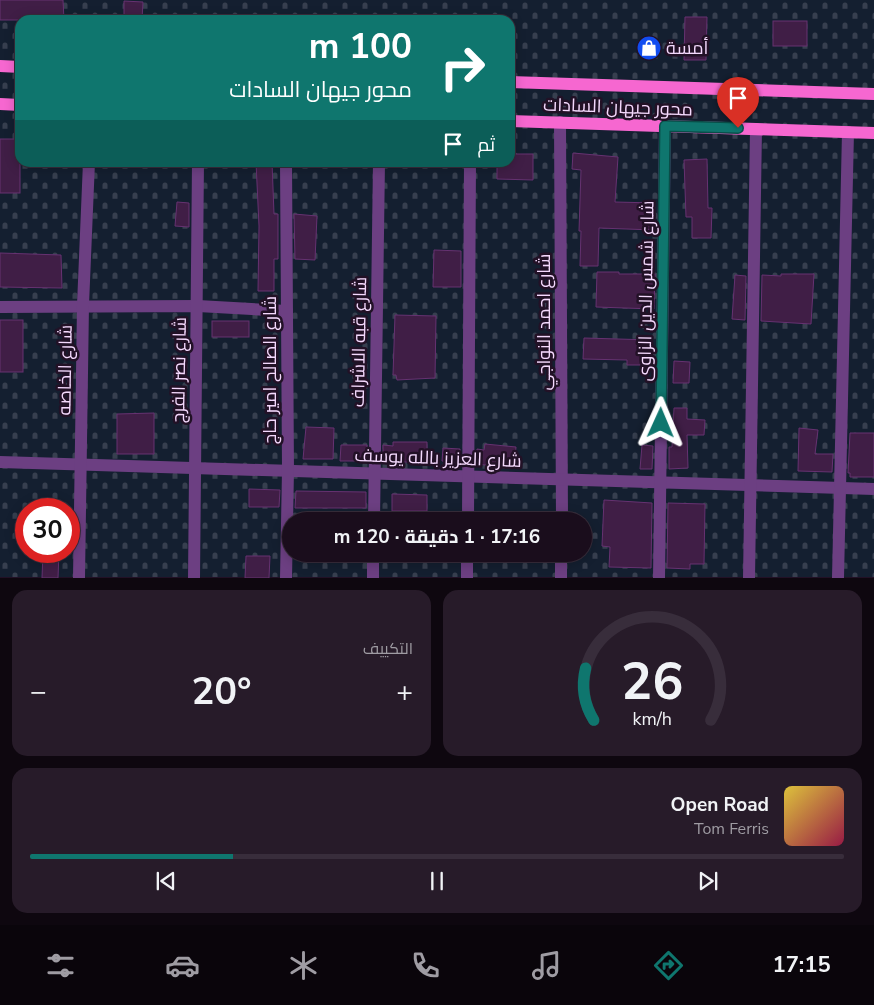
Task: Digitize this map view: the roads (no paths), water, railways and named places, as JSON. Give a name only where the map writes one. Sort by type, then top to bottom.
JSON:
[{"type":"main road","points":[[0,66],[15,67]]},
{"type":"main road","name":"محور جيهان السادات","points":[[515,82],[874,94]]},
{"type":"main road","points":[[0,104],[15,105]]},
{"type":"main road","name":"محور جيهان السادات","points":[[515,121],[874,133]]},
{"type":"street","name":"شارع احمد النواجي","points":[[560,122],[562,512]]},
{"type":"street","name":"شارع شمس الدين الزاوى","points":[[659,578],[665,126]]},
{"type":"street","points":[[749,578],[756,129]]},
{"type":"street","points":[[838,578],[848,132]]},
{"type":"street","name":"شارع الخاصه","points":[[79,578],[83,306],[89,167]]},
{"type":"street","name":"شارع نصر الفرج","points":[[194,578],[198,167]]},
{"type":"street","name":"شارع الصالح امير حاج","points":[[286,167],[288,470],[286,578]]},
{"type":"street","name":"شارع قبه الاشراف","points":[[374,512],[379,167]]},
{"type":"street","points":[[468,512],[470,167]]},
{"type":"street","points":[[0,307],[198,306],[287,311]]},
{"type":"street","name":"شارع العزيز بالله يوسف","points":[[0,462],[874,489]]},
{"type":"street","points":[[373,578],[374,562]]},
{"type":"street","points":[[467,562],[467,578]]},
{"type":"street","points":[[561,562],[561,578]]},
{"type":"place","name":"أمسة","points":[[649,48]]}]
